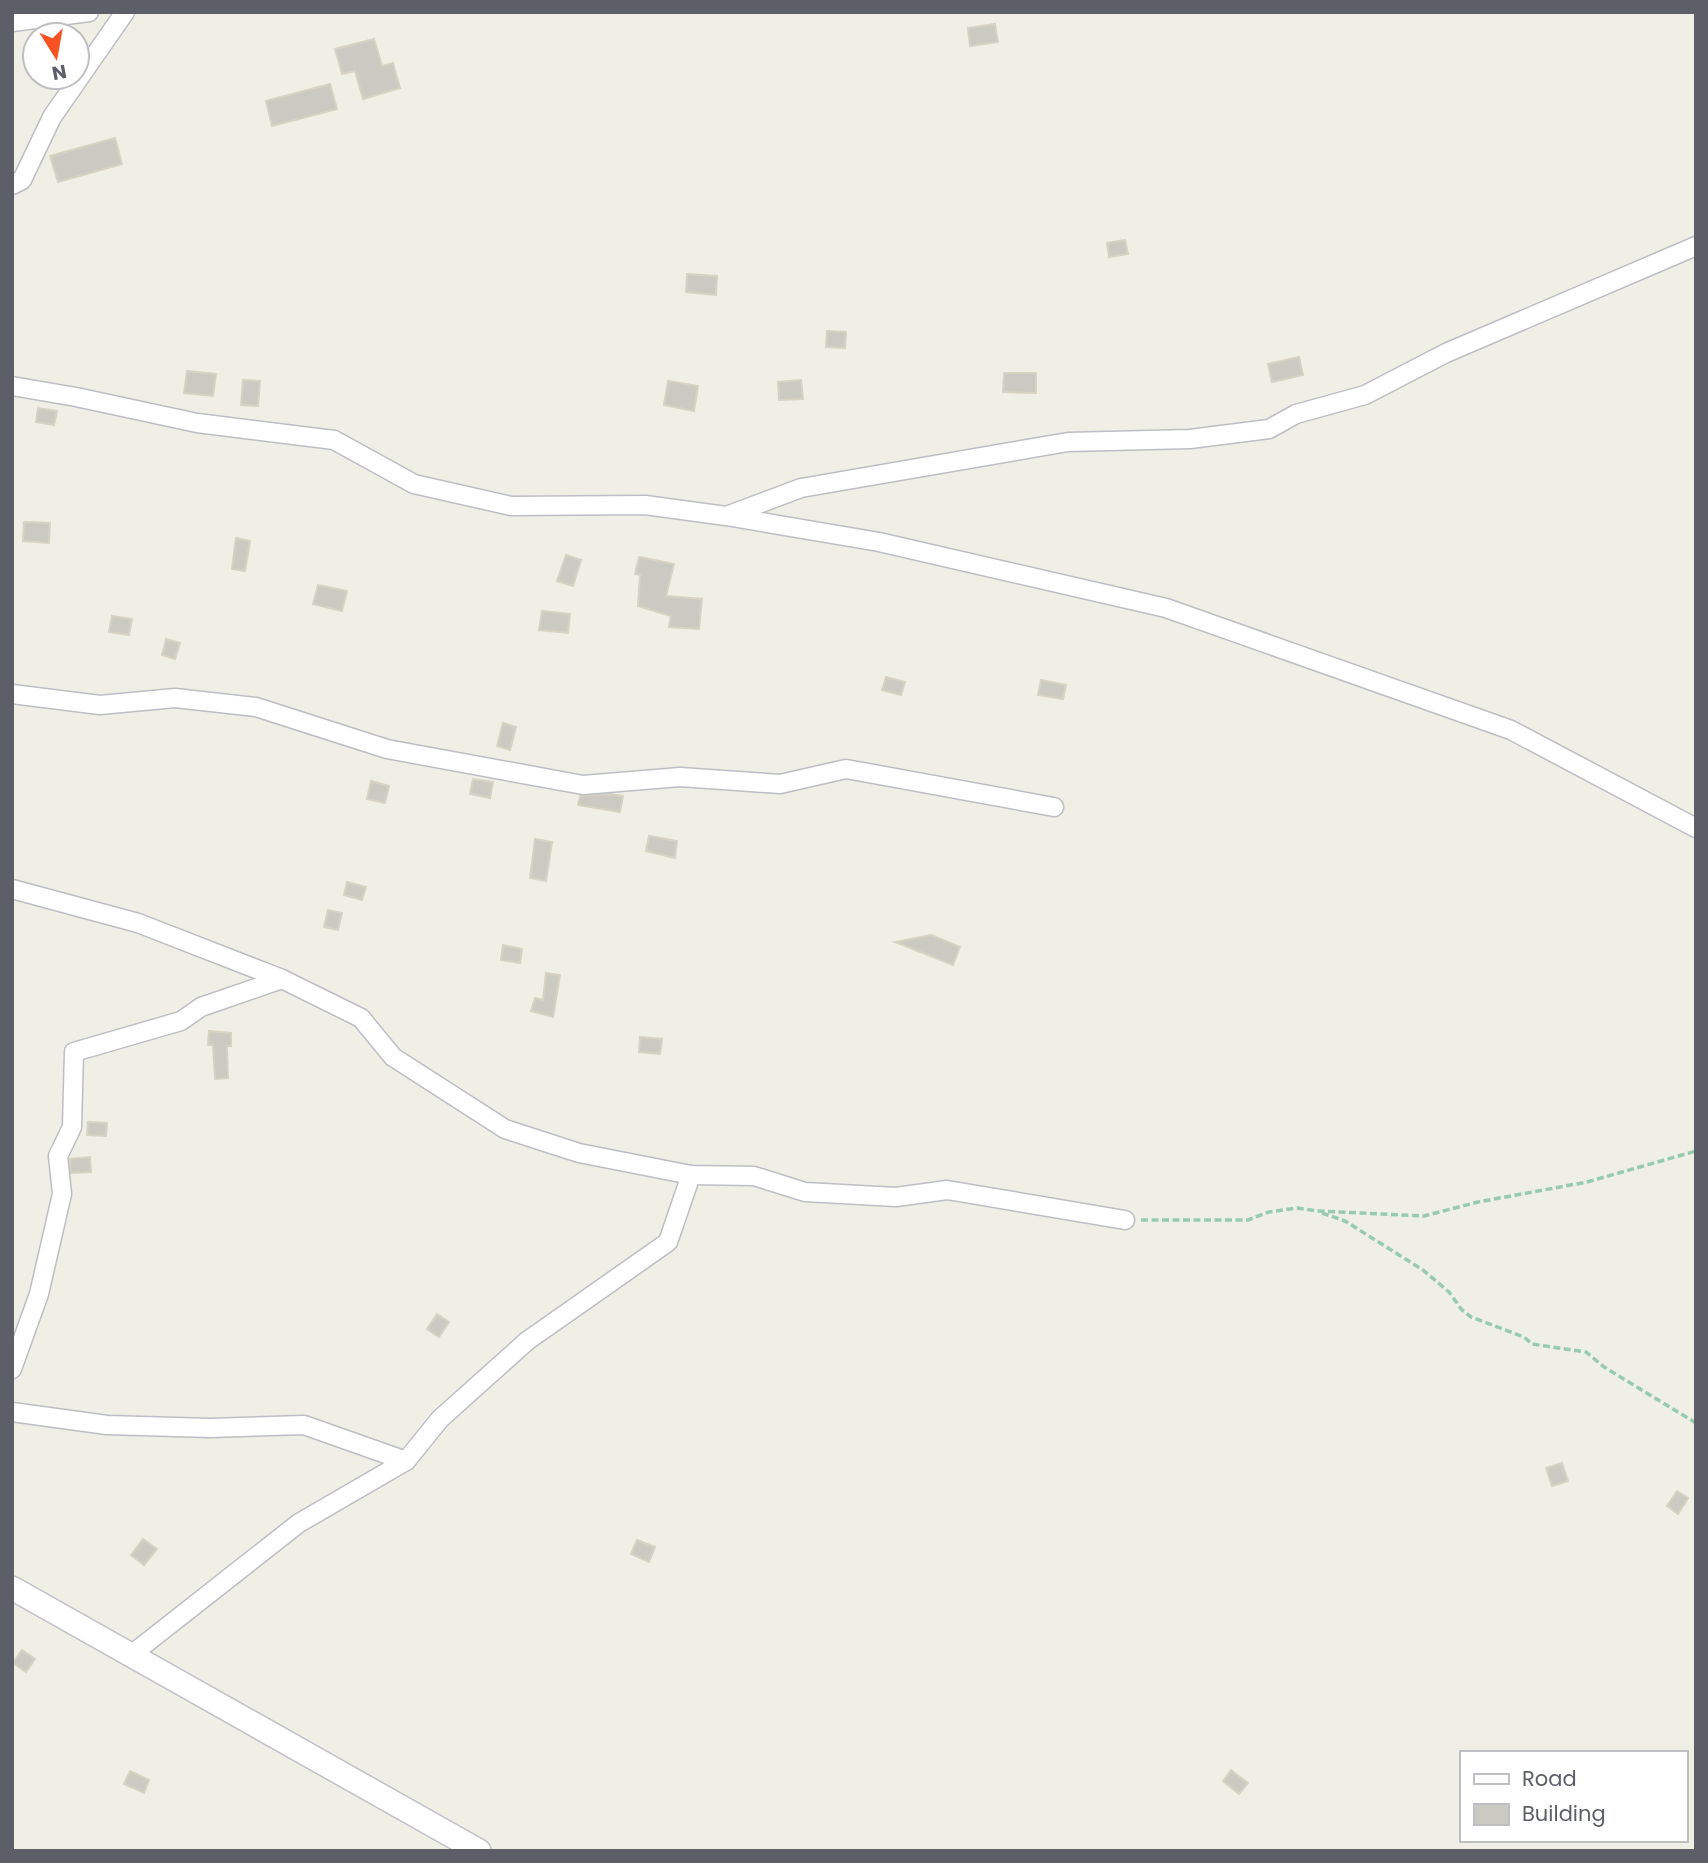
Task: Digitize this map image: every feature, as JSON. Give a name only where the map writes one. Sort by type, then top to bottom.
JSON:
[{"type":"main road","points":[[12,1588],[480,1851]]},
{"type":"street","points":[[12,22],[89,12]]},
{"type":"street","points":[[12,186],[22,180],[52,117],[125,12]]},
{"type":"street","points":[[726,516],[802,488],[1068,442],[1190,439],[1269,429],[1296,414],[1365,395],[1446,353],[1696,246]]},
{"type":"street","points":[[12,386],[197,423],[334,440],[414,484],[511,506],[645,506],[726,516],[879,542],[1166,608],[1511,730],[1696,828]]},
{"type":"street","points":[[12,694],[100,705],[175,698],[256,708],[387,749],[583,785],[680,777],[780,784],[846,769],[945,784],[1054,807]]},
{"type":"street","points":[[12,889],[138,923],[282,979],[361,1018],[393,1057],[505,1129],[579,1153],[691,1175],[754,1176],[805,1192],[896,1197],[947,1190],[1125,1220]]},
{"type":"street","points":[[12,1369],[39,1294],[62,1194],[58,1156],[72,1127],[75,1052],[181,1021],[201,1007],[282,979]]},
{"type":"street","points":[[131,1655],[299,1523],[349,1491],[406,1461],[440,1419],[527,1341],[668,1242],[691,1175]]},
{"type":"street","points":[[12,1412],[107,1425],[209,1428],[304,1425],[406,1461]]},
{"type":"path","points":[[1317,1212],[1424,1216],[1478,1202],[1587,1182],[1696,1150]]},
{"type":"path","points":[[1125,1220],[1248,1220],[1269,1212],[1297,1208],[1345,1221],[1423,1270],[1449,1292],[1462,1310],[1471,1317],[1524,1337],[1532,1344],[1586,1352],[1604,1367],[1696,1423]]},
{"type":"building","points":[[995,24],[998,42],[970,46],[968,28]]},
{"type":"building","points":[[374,39],[382,66],[393,63],[400,88],[363,99],[355,71],[342,74],[335,49]]},
{"type":"building","points":[[330,84],[337,109],[272,126],[266,101]]},
{"type":"building","points":[[115,138],[122,164],[58,182],[50,156]]},
{"type":"building","points":[[1125,240],[1128,254],[1109,257],[1107,243]]},
{"type":"building","points":[[687,274],[717,276],[716,295],[686,292]]},
{"type":"building","points":[[827,331],[846,332],[845,348],[826,347]]},
{"type":"building","points":[[1299,357],[1303,375],[1272,382],[1268,364]]},
{"type":"building","points":[[187,371],[216,374],[213,396],[184,393]]},
{"type":"building","points":[[1004,373],[1036,373],[1036,393],[1003,392]]},
{"type":"building","points":[[243,380],[260,381],[258,406],[241,405]]},
{"type":"building","points":[[801,380],[803,399],[779,400],[778,382]]},
{"type":"building","points":[[668,381],[698,386],[694,411],[664,405]]},
{"type":"building","points":[[38,408],[57,411],[54,425],[36,422]]},
{"type":"building","points":[[24,522],[50,523],[49,543],[23,541]]},
{"type":"building","points":[[236,538],[250,541],[245,571],[232,569]]},
{"type":"building","points":[[566,555],[581,560],[573,586],[557,581]]},
{"type":"building","points":[[639,557],[674,564],[666,596],[702,599],[699,629],[669,627],[671,616],[638,606],[640,575],[635,574]]},
{"type":"building","points":[[318,585],[347,591],[342,611],[313,604]]},
{"type":"building","points":[[542,611],[570,614],[568,633],[539,630]]},
{"type":"building","points":[[112,616],[132,619],[129,635],[109,632]]},
{"type":"building","points":[[166,639],[180,643],[175,659],[162,655]]},
{"type":"building","points":[[886,677],[905,682],[901,695],[882,690]]},
{"type":"building","points":[[1041,680],[1066,685],[1063,699],[1038,695]]},
{"type":"building","points":[[503,723],[516,727],[510,750],[497,746]]},
{"type":"building","points":[[473,779],[493,782],[490,798],[470,794]]},
{"type":"building","points":[[371,781],[389,786],[385,803],[367,799]]},
{"type":"building","points":[[580,796],[623,796],[620,812],[578,805]]},
{"type":"building","points":[[649,836],[677,841],[675,858],[646,851]]},
{"type":"building","points":[[535,839],[552,842],[546,881],[530,878]]},
{"type":"building","points":[[347,882],[366,887],[362,900],[344,895]]},
{"type":"building","points":[[328,910],[342,913],[338,930],[324,927]]},
{"type":"building","points":[[931,935],[960,947],[953,965],[895,942]]},
{"type":"building","points":[[503,945],[522,949],[520,963],[501,960]]},
{"type":"building","points":[[546,973],[560,975],[553,1017],[531,1011],[535,998],[543,1000]]},
{"type":"building","points":[[209,1031],[231,1033],[231,1046],[227,1046],[228,1078],[215,1079],[213,1045],[208,1045]]},
{"type":"building","points":[[640,1037],[662,1039],[660,1054],[639,1052]]},
{"type":"building","points":[[88,1122],[107,1123],[106,1136],[87,1135]]},
{"type":"building","points":[[90,1157],[91,1172],[71,1173],[70,1159]]},
{"type":"building","points":[[437,1314],[449,1322],[439,1337],[427,1329]]},
{"type":"building","points":[[1562,1463],[1568,1481],[1552,1486],[1546,1468]]},
{"type":"building","points":[[1677,1491],[1688,1498],[1678,1514],[1667,1506]]},
{"type":"building","points":[[143,1539],[157,1549],[144,1565],[131,1555]]},
{"type":"building","points":[[637,1540],[655,1547],[649,1562],[631,1554]]},
{"type":"building","points":[[22,1650],[35,1659],[26,1672],[13,1663]]},
{"type":"building","points":[[1231,1770],[1248,1783],[1239,1794],[1223,1781]]},
{"type":"building","points":[[130,1771],[149,1780],[144,1793],[124,1784]]}]
